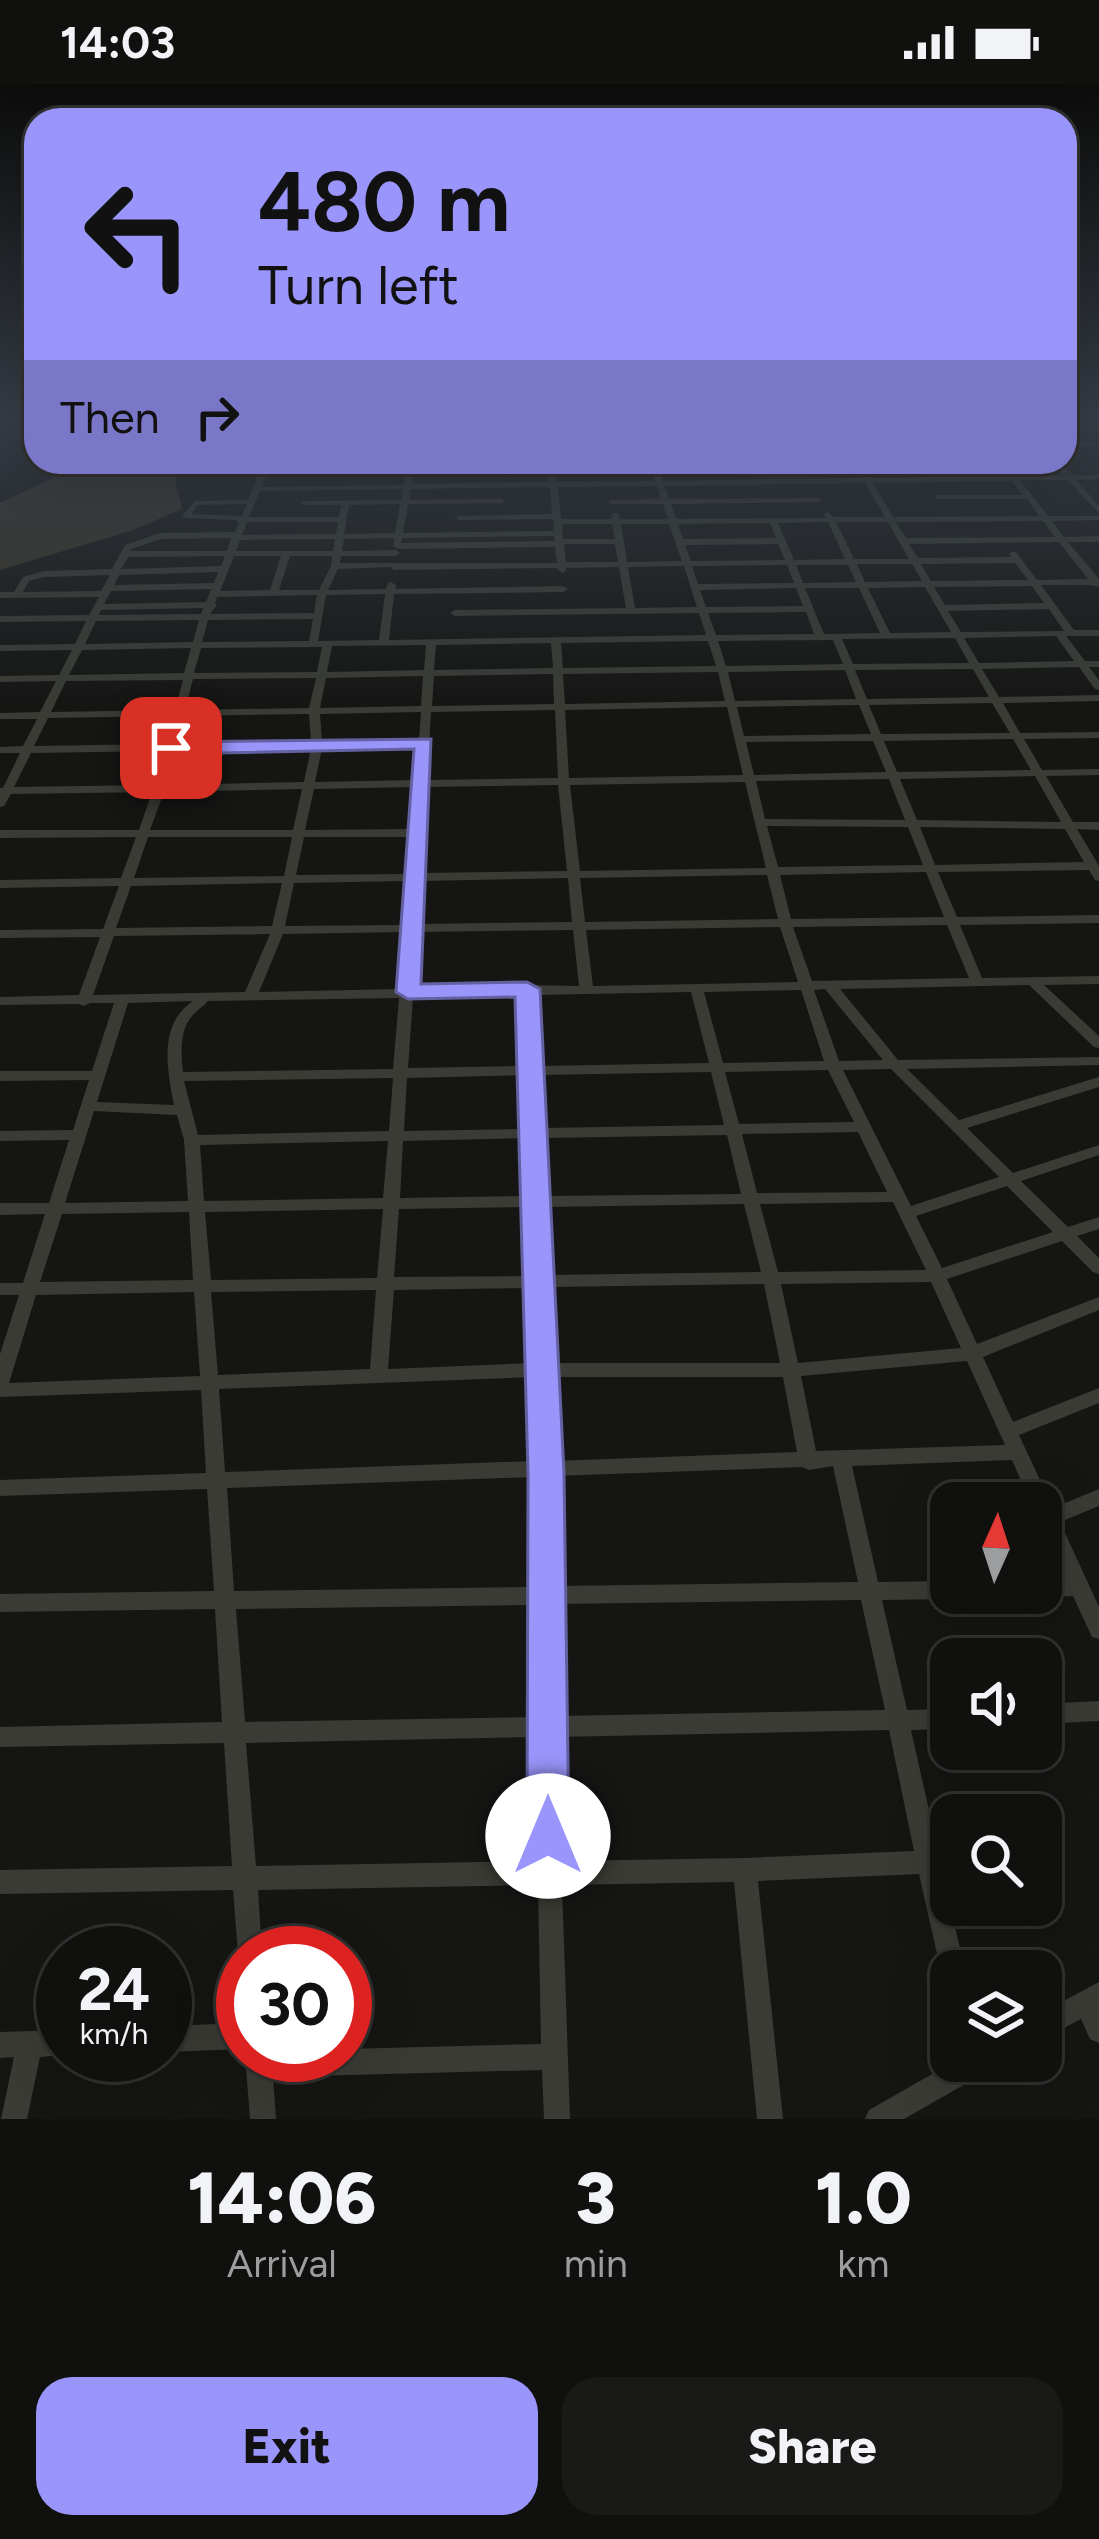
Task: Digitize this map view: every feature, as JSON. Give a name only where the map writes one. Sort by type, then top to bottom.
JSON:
[{"type":"street","points":[[188,513],[186,516],[241,519],[341,519]]},
{"type":"street","points":[[84,1002],[159,789],[204,618],[243,513]]},
{"type":"street","points":[[300,519],[302,513]]},
{"type":"street","points":[[313,643],[322,592],[336,560],[343,513]]},
{"type":"street","points":[[384,642],[401,513]]},
{"type":"street","points":[[453,640],[459,513]]},
{"type":"street","points":[[500,513],[500,517]]},
{"type":"street","points":[[556,513],[564,612],[559,670],[564,784],[586,988]]},
{"type":"street","points":[[614,513],[631,611]]},
{"type":"street","points":[[674,513],[722,668],[803,985],[861,1127],[937,1276],[1032,1482]]},
{"type":"street","points":[[732,513],[734,520]]},
{"type":"street","points":[[828,513],[886,635]]},
{"type":"street","points":[[886,513],[1096,871]]},
{"type":"street","points":[[950,513],[954,519]]},
{"type":"street","points":[[1042,513],[1098,584]]},
{"type":"street","points":[[124,554],[286,554],[336,560],[458,539],[616,521],[1099,514]]},
{"type":"street","points":[[459,518],[500,517],[620,541]]},
{"type":"street","points":[[986,518],[1050,606],[1099,687]]},
{"type":"street","points":[[773,520],[820,636]]},
{"type":"street","points":[[0,804],[124,554],[140,540],[340,536],[458,566],[1017,560]]},
{"type":"street","points":[[903,541],[1099,539]]},
{"type":"street","points":[[683,542],[780,541]]},
{"type":"street","points":[[274,593],[286,554]]},
{"type":"street","points":[[17,595],[26,580],[44,574],[224,569]]},
{"type":"street","points":[[694,587],[1098,584]]},
{"type":"street","points":[[0,619],[101,602],[215,595],[563,589]]},
{"type":"street","points":[[101,602],[215,595]]},
{"type":"street","points":[[0,596],[101,602],[204,618],[317,616]]},
{"type":"street","points":[[941,608],[1050,606]]},
{"type":"street","points":[[454,613],[808,609]]},
{"type":"street","points":[[0,648],[1099,633]]},
{"type":"street","points":[[836,636],[977,982]]},
{"type":"street","points":[[380,1375],[431,641]]},
{"type":"street","points":[[252,993],[277,932],[289,879],[316,745],[314,710],[328,643]]},
{"type":"street","points":[[0,679],[1099,664]]},
{"type":"street","points":[[0,716],[1099,698]]},
{"type":"street","points":[[741,739],[1099,735]]},
{"type":"street","points":[[0,750],[424,743]]},
{"type":"street","points":[[3,791],[1099,772]]},
{"type":"street","points":[[760,822],[1099,826]]},
{"type":"street","points":[[0,834],[417,832]]},
{"type":"street","points":[[0,884],[574,871],[1096,871]]},
{"type":"street","points":[[0,934],[1099,919]]},
{"type":"street","points":[[0,1001],[1099,980]]},
{"type":"street","points":[[1032,981],[1099,1044]]},
{"type":"street","points":[[829,985],[893,1063],[1099,1268]]},
{"type":"street","points":[[696,986],[772,1281],[809,1462]]},
{"type":"street","points":[[527,989],[546,1473],[548,1873],[557,2119]]},
{"type":"street","points":[[226,995],[180,1013],[177,1077],[192,1140],[248,1926]]},
{"type":"street","points":[[121,1002],[0,1386],[543,1370],[791,1370],[971,1354],[1099,1303]]},
{"type":"street","points":[[177,1077],[1099,1061]]},
{"type":"street","points":[[0,1076],[96,1075]]},
{"type":"street","points":[[957,1126],[1099,1082]]},
{"type":"street","points":[[86,1106],[182,1110]]},
{"type":"street","points":[[192,1140],[861,1127]]},
{"type":"street","points":[[0,1136],[76,1135]]},
{"type":"street","points":[[904,1214],[1099,1150]]},
{"type":"street","points":[[0,1209],[393,1208],[896,1197]]},
{"type":"street","points":[[0,1289],[937,1276],[1099,1223]]},
{"type":"street","points":[[1010,1431],[1099,1395]]},
{"type":"street","points":[[0,1488],[546,1473],[1018,1452]]},
{"type":"street","points":[[842,1462],[947,1950]]},
{"type":"street","points":[[1062,1513],[1099,1497]]},
{"type":"street","points":[[1062,1550],[1096,1617]]},
{"type":"street","points":[[1062,1587],[1077,1587]]},
{"type":"street","points":[[0,1603],[930,1591]]},
{"type":"street","points":[[1062,1713],[1099,1711]]},
{"type":"street","points":[[0,1737],[930,1721]]},
{"type":"street","points":[[0,1882],[745,1870],[926,1862]]},
{"type":"street","points":[[745,1870],[770,2119]]},
{"type":"street","points":[[1062,2015],[1093,1998],[1099,2030]]},
{"type":"street","points":[[14,2119],[30,2044]]},
{"type":"street","points":[[0,2045],[36,2044]]},
{"type":"street","points":[[372,2059],[554,2057]]},
{"type":"street","points":[[260,2082],[263,2119]]},
{"type":"street","points":[[878,2119],[942,2082]]},
{"type":"shaded area","points":[[0,513],[173,513],[133,530],[0,570]]},
{"type":"route","points":[[171,748],[424,743],[408,992],[527,989],[546,1473],[548,1836]]}]
